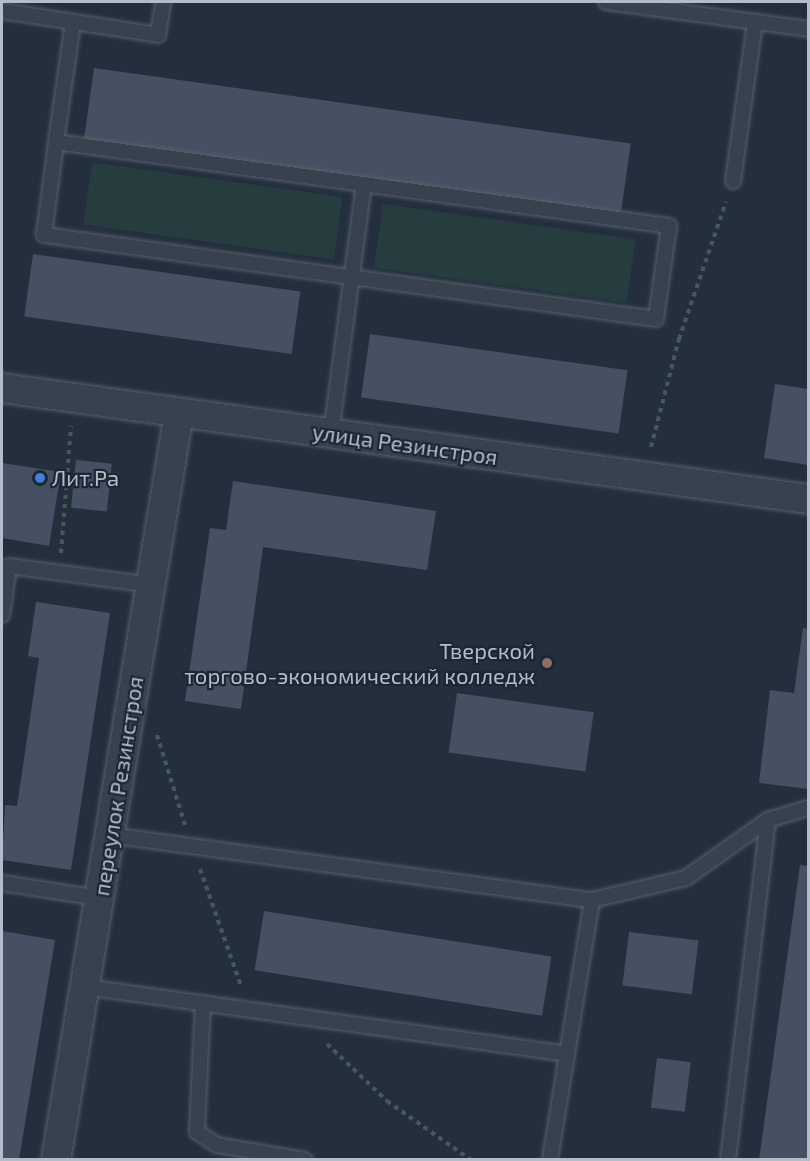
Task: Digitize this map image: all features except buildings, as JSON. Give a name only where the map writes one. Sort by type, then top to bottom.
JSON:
[{"type":"street","name":"улица Резинстроя","points":[[2,388],[808,500]]},
{"type":"street","name":"переулок Резинстроя","points":[[56,1160],[179,413]]},
{"type":"lane","points":[[7,8],[73,22],[158,35],[163,2]]},
{"type":"lane","points":[[606,2],[697,8],[755,22],[808,29]]},
{"type":"lane","points":[[56,142],[669,226],[657,319],[44,235],[56,142],[73,22]]},
{"type":"lane","points":[[733,181],[755,22]]},
{"type":"lane","points":[[331,434],[364,184]]},
{"type":"lane","points":[[2,615],[5,565],[151,585]]},
{"type":"lane","points":[[109,836],[592,900],[686,878],[768,820],[808,808]]},
{"type":"lane","points":[[728,1160],[768,820]]},
{"type":"lane","points":[[2,884],[99,898]]},
{"type":"lane","points":[[550,1160],[592,900]]},
{"type":"lane","points":[[85,987],[566,1054]]},
{"type":"lane","points":[[203,1003],[197,1132],[217,1145],[305,1160]]},
{"type":"path","points":[[642,477],[679,339],[733,181]]},
{"type":"path","points":[[59,574],[72,419]]},
{"type":"path","points":[[298,1017],[387,1101],[471,1160]]},
{"type":"green space","points":[[92,162],[343,197],[334,260],[83,224]]},
{"type":"green space","points":[[383,204],[636,239],[627,303],[374,267]]},
{"type":"place","name":"Лит.Ра","points":[[40,478]]},
{"type":"place","name":"Тверской торгово-экономический колледж","points":[[547,663]]}]
